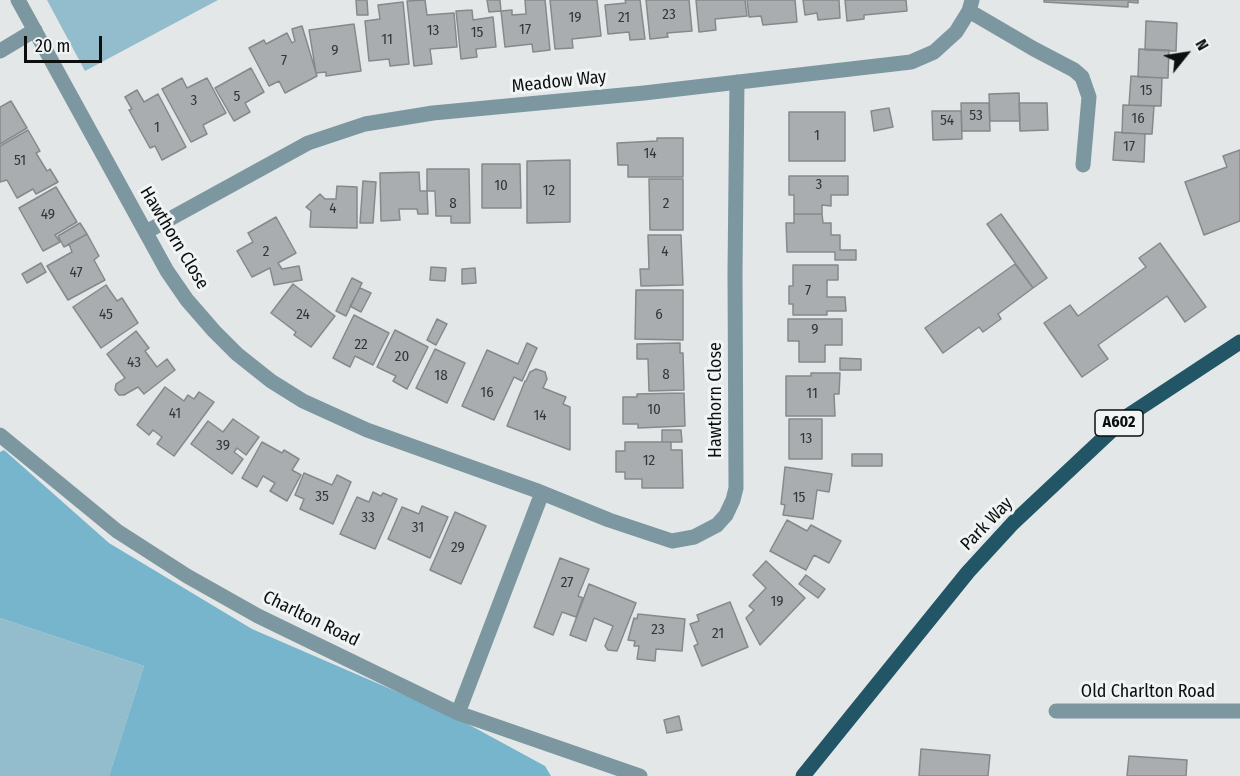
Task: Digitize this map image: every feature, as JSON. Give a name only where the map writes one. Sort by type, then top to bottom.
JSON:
[{"type":"main road","name":"Park Way","points":[[803,776],[968,572],[1013,523],[1126,417],[1240,342]]},
{"type":"street","name":"Hawthorn Close","points":[[18,0],[167,271],[187,300],[237,354],[271,381],[303,401],[367,430],[542,493],[609,520],[672,541],[694,537],[717,525],[726,515],[736,488],[735,273],[738,82]]},
{"type":"street","points":[[970,6],[1034,49],[1074,70],[1082,77],[1089,97],[1083,165]]},
{"type":"street","name":"Meadow Way","points":[[146,232],[308,143],[365,124],[432,113],[587,99],[911,62],[923,58],[944,44],[956,32],[970,6]]},
{"type":"street","points":[[0,51],[35,30]]},
{"type":"street","name":"Charlton Road","points":[[0,435],[117,531],[188,576],[258,616],[458,713],[640,776]]},
{"type":"street","points":[[458,713],[542,493]]},
{"type":"street","name":"Old Charlton Road","points":[[1056,711],[1240,711]]},
{"type":"shaded area","points":[[47,0],[218,0],[85,71]]},
{"type":"shaded area","points":[[4,450],[109,543],[252,629],[453,716],[545,766],[551,776],[109,776],[144,666],[0,618],[0,452]]},
{"type":"shaded area","points":[[0,618],[144,666],[109,776],[0,776]]},
{"type":"building","points":[[356,0],[367,0],[368,15],[357,15]]},
{"type":"building","points":[[425,0],[427,15],[454,13],[457,47],[430,49],[432,64],[414,66],[407,1]]},
{"type":"building","points":[[487,0],[500,0],[501,11],[489,12]]},
{"type":"building","points":[[525,0],[545,0],[550,50],[533,52],[532,44],[505,47],[501,11],[512,10],[512,15],[526,14]]},
{"type":"building","points":[[550,0],[597,0],[601,36],[572,39],[573,48],[555,49]]},
{"type":"building","points":[[625,0],[640,0],[645,39],[630,40],[629,32],[608,34],[605,5],[626,3]]},
{"type":"building","points":[[646,0],[689,0],[692,31],[667,33],[668,37],[650,39]]},
{"type":"building","points":[[696,0],[745,0],[747,16],[715,19],[716,30],[699,32]]},
{"type":"building","points":[[747,0],[795,0],[797,22],[763,25],[761,16],[749,17]]},
{"type":"building","points":[[803,0],[839,0],[840,18],[818,20],[817,13],[805,15]]},
{"type":"building","points":[[845,0],[906,0],[907,11],[864,15],[864,19],[847,21]]},
{"type":"building","points":[[1044,0],[1138,0],[1138,3],[1128,2],[1128,7],[1044,2]]},
{"type":"building","points":[[403,2],[409,64],[390,66],[389,59],[369,61],[365,21],[380,19],[378,5]]},
{"type":"building","points":[[472,10],[473,20],[493,17],[496,47],[476,49],[477,57],[461,59],[456,11]]},
{"type":"building","points":[[1146,21],[1177,23],[1176,51],[1145,50]]},
{"type":"building","points":[[354,24],[361,71],[326,76],[326,72],[316,73],[309,30]]},
{"type":"building","points":[[302,26],[317,76],[285,93],[279,81],[269,86],[249,48],[264,40],[266,44],[287,33],[292,43],[295,41],[292,29]]},
{"type":"building","points":[[1139,49],[1169,50],[1168,78],[1138,77]]},
{"type":"building","points":[[251,68],[264,92],[245,103],[250,112],[234,121],[215,88]]},
{"type":"building","points":[[1131,76],[1162,78],[1161,106],[1129,105]]},
{"type":"building","points":[[182,78],[187,88],[207,78],[226,113],[203,125],[207,134],[191,142],[162,89]]},
{"type":"building","points":[[137,90],[144,102],[158,94],[186,147],[162,160],[155,146],[150,148],[129,110],[132,109],[125,97]]},
{"type":"building","points":[[1019,93],[1020,121],[990,121],[989,94]]},
{"type":"building","points":[[11,101],[27,128],[0,144],[0,107]]},
{"type":"building","points":[[961,103],[989,103],[990,131],[962,131]]},
{"type":"building","points":[[1019,103],[1047,103],[1048,130],[1020,131]]},
{"type":"building","points":[[1123,105],[1154,106],[1152,134],[1122,133]]},
{"type":"building","points":[[889,108],[893,127],[874,131],[871,111]]},
{"type":"building","points":[[932,111],[961,111],[962,139],[933,140]]},
{"type":"building","points":[[789,112],[845,112],[845,161],[789,161]]},
{"type":"building","points":[[28,130],[40,151],[36,153],[47,171],[50,169],[58,182],[36,194],[33,189],[17,198],[7,180],[0,182],[0,146]]},
{"type":"building","points":[[1115,132],[1145,134],[1144,162],[1113,160]]},
{"type":"building","points":[[657,138],[683,138],[683,177],[628,177],[628,165],[618,165],[617,143],[657,141]]},
{"type":"building","points":[[1240,150],[1240,221],[1204,235],[1185,182],[1227,167],[1223,156]]},
{"type":"building","points":[[570,160],[570,222],[527,223],[527,161]]},
{"type":"building","points":[[482,164],[520,164],[521,208],[482,208]]},
{"type":"building","points":[[427,169],[469,169],[470,223],[451,223],[451,216],[436,216],[435,191],[427,191]]},
{"type":"building","points":[[419,172],[420,191],[427,191],[428,214],[418,214],[417,209],[399,209],[400,220],[381,221],[380,173]]},
{"type":"building","points":[[789,176],[848,176],[848,195],[831,195],[831,206],[822,205],[822,214],[794,214],[794,195],[789,195]]},
{"type":"building","points":[[649,179],[683,179],[683,230],[650,230]]},
{"type":"building","points":[[363,181],[376,182],[373,223],[360,223]]},
{"type":"building","points":[[337,186],[357,187],[357,228],[310,227],[311,211],[306,207],[320,194],[325,199],[336,199]]},
{"type":"building","points":[[56,187],[77,222],[55,235],[60,242],[43,251],[19,208]]},
{"type":"building","points":[[794,214],[822,214],[823,223],[831,223],[831,235],[840,235],[840,250],[856,250],[856,260],[835,260],[835,252],[787,252],[786,223],[794,223]]},
{"type":"building","points":[[1001,214],[1047,278],[1033,288],[987,224]]},
{"type":"building","points":[[276,217],[296,253],[278,263],[282,269],[299,266],[302,280],[274,285],[270,268],[252,277],[237,251],[253,242],[248,233]]},
{"type":"building","points":[[80,223],[87,234],[64,247],[58,236]]},
{"type":"building","points":[[87,234],[99,256],[94,260],[105,280],[68,300],[47,266],[72,252],[69,244]]},
{"type":"building","points":[[648,235],[681,235],[683,285],[641,286],[640,269],[649,269]]},
{"type":"building","points":[[1160,243],[1206,307],[1185,322],[1167,296],[1098,345],[1108,359],[1082,377],[1044,323],[1070,305],[1078,316],[1146,267],[1139,258]]},
{"type":"building","points":[[41,263],[46,272],[27,283],[22,274]]},
{"type":"building","points":[[1015,264],[1033,288],[998,314],[1001,319],[983,332],[979,327],[943,353],[925,328]]},
{"type":"building","points":[[793,265],[838,265],[838,280],[827,280],[827,297],[845,297],[846,311],[827,311],[827,315],[793,315],[793,304],[789,304],[789,286],[793,286]]},
{"type":"building","points":[[431,267],[446,268],[445,281],[430,280]]},
{"type":"building","points":[[475,268],[476,283],[462,284],[462,269]]},
{"type":"building","points":[[352,278],[362,283],[346,316],[336,311]]},
{"type":"building","points":[[293,284],[335,316],[311,347],[294,335],[296,332],[271,313]]},
{"type":"building","points":[[106,285],[117,301],[122,298],[138,323],[101,348],[73,307]]},
{"type":"building","points":[[360,288],[371,293],[361,312],[350,306]]},
{"type":"building","points":[[636,290],[683,290],[683,340],[635,339]]},
{"type":"building","points":[[354,315],[389,333],[373,365],[355,356],[350,367],[333,358]]},
{"type":"building","points":[[437,319],[447,324],[436,345],[427,340]]},
{"type":"building","points":[[788,319],[842,319],[842,345],[825,345],[825,362],[799,362],[799,341],[788,341]]},
{"type":"building","points":[[395,330],[428,347],[407,389],[393,381],[396,376],[377,367]]},
{"type":"building","points":[[136,331],[149,348],[145,351],[157,367],[167,359],[175,370],[144,394],[138,387],[124,395],[119,395],[115,390],[116,384],[125,378],[107,354]]},
{"type":"building","points":[[527,343],[537,348],[522,381],[514,377],[494,420],[462,406],[487,350],[518,364]]},
{"type":"building","points":[[680,343],[680,353],[683,353],[684,390],[649,391],[648,359],[637,359],[637,344]]},
{"type":"building","points":[[435,349],[465,363],[447,403],[416,388]]},
{"type":"building","points":[[840,358],[861,359],[861,370],[840,370]]},
{"type":"building","points":[[536,369],[545,372],[547,379],[543,388],[566,397],[563,404],[570,407],[570,450],[507,426],[525,381],[530,372]]},
{"type":"building","points":[[811,373],[840,373],[839,394],[834,394],[835,416],[786,416],[786,376],[811,376]]},
{"type":"building","points":[[165,387],[184,401],[188,395],[194,399],[199,392],[214,402],[174,456],[157,444],[162,437],[153,430],[149,435],[137,425]]},
{"type":"building","points":[[684,393],[685,426],[638,428],[638,424],[623,424],[623,397],[637,397],[637,394]]},
{"type":"building","points":[[233,419],[259,437],[246,455],[237,448],[234,452],[243,459],[232,474],[191,444],[208,421],[223,432]]},
{"type":"building","points":[[789,419],[822,419],[822,459],[789,459]]},
{"type":"building","points":[[662,430],[681,430],[682,442],[662,442]]},
{"type":"building","points":[[262,442],[282,453],[284,450],[299,459],[292,470],[301,475],[287,501],[270,491],[275,483],[263,476],[257,487],[242,478]]},
{"type":"building","points":[[625,442],[671,442],[671,450],[682,450],[683,488],[642,488],[642,479],[625,479],[625,472],[616,472],[616,451],[625,451]]},
{"type":"building","points":[[852,454],[882,454],[882,466],[852,466]]},
{"type":"building","points":[[785,467],[832,474],[829,492],[817,490],[813,519],[783,515],[785,505],[781,504]]},
{"type":"building","points":[[304,473],[332,485],[337,475],[351,482],[333,524],[300,509],[304,499],[295,495]]},
{"type":"building","points":[[373,492],[381,496],[383,493],[397,499],[375,549],[340,534],[357,497],[369,502]]},
{"type":"building","points":[[422,506],[448,517],[430,558],[388,539],[402,507],[419,514]]},
{"type":"building","points":[[455,512],[486,526],[461,584],[430,570]]},
{"type":"building","points":[[787,520],[807,531],[811,525],[841,541],[829,563],[814,555],[806,570],[770,551]]},
{"type":"building","points":[[560,558],[589,569],[578,596],[583,598],[576,617],[562,612],[553,635],[534,627]]},
{"type":"building","points":[[766,561],[805,598],[760,645],[746,618],[754,610],[749,606],[766,588],[753,575]]},
{"type":"building","points":[[806,575],[825,589],[818,598],[799,584]]},
{"type":"building","points":[[589,584],[636,603],[617,651],[608,650],[605,646],[613,626],[594,618],[586,641],[570,635]]},
{"type":"building","points":[[730,602],[748,647],[702,666],[694,646],[698,644],[690,624],[699,621],[697,615]]},
{"type":"building","points":[[638,614],[685,619],[682,651],[656,649],[655,661],[637,659],[639,646],[634,646],[635,641],[628,640],[634,618],[637,619]]},
{"type":"building","points":[[679,716],[682,730],[667,733],[664,720]]},
{"type":"building","points":[[921,749],[990,755],[988,776],[919,776]]},
{"type":"building","points":[[1129,756],[1187,760],[1186,776],[1127,776]]}]
